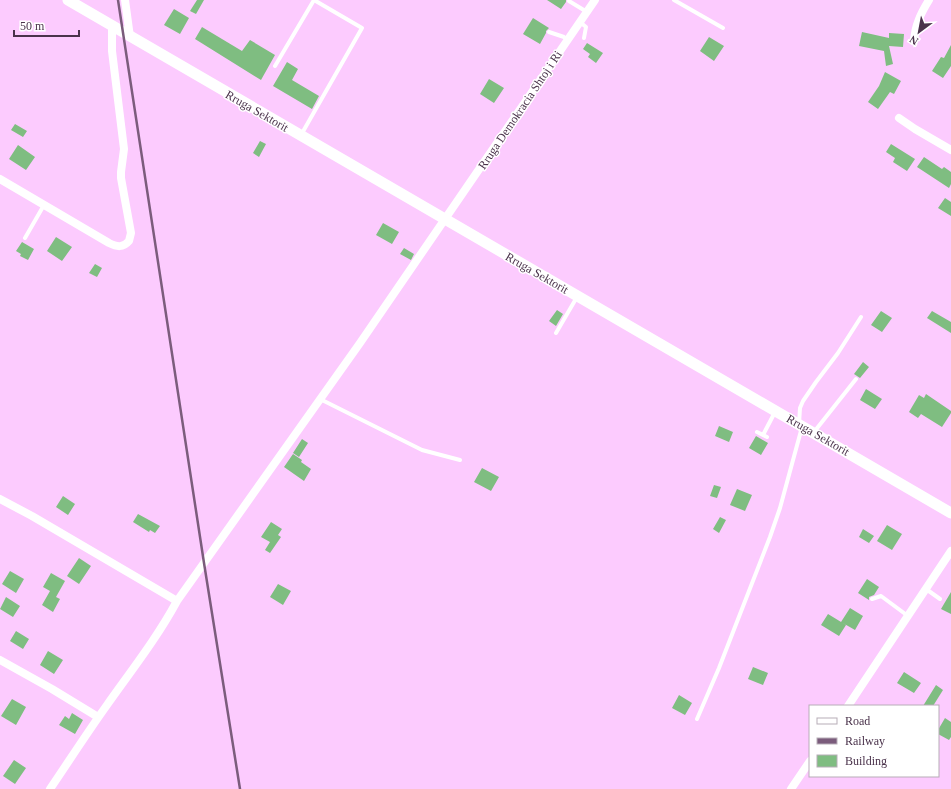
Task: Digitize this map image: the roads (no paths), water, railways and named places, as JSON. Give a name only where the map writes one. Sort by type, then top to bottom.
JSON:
[{"type":"street","name":"Rruga Sektorit","points":[[68,0],[300,136],[950,511]]},
{"type":"street","points":[[125,0],[126,35]]},
{"type":"street","name":"Rruga Demokracia Shtoj i Ri","points":[[50,789],[98,717],[142,658],[167,620],[177,601],[360,343],[595,0]]},
{"type":"street","points":[[914,41],[915,30],[920,13],[929,0]]},
{"type":"street","points":[[0,179],[115,246],[123,246],[126,244],[130,238],[121,178],[124,149],[112,51],[112,26]]},
{"type":"street","points":[[900,118],[915,129],[951,150]]},
{"type":"street","points":[[0,499],[32,516],[177,601]]},
{"type":"street","points":[[849,705],[951,551]]},
{"type":"street","points":[[0,660],[98,717]]},
{"type":"street","points":[[791,789],[809,762]]},
{"type":"lane","points":[[275,66],[314,0],[362,28],[300,136]]},
{"type":"lane","points":[[674,0],[723,28]]},
{"type":"lane","points":[[569,1],[587,12]]},
{"type":"lane","points":[[580,22],[586,27],[584,38]]},
{"type":"lane","points":[[549,32],[564,37],[568,40]]},
{"type":"lane","points":[[25,238],[44,205]]},
{"type":"lane","points":[[556,333],[578,296]]},
{"type":"lane","points":[[697,719],[719,668],[780,508],[800,425],[800,408],[816,382],[838,354],[861,317]]},
{"type":"lane","points":[[813,433],[856,379]]},
{"type":"lane","points":[[319,399],[422,450],[460,460]]},
{"type":"lane","points":[[757,432],[765,436],[776,411]]},
{"type":"lane","points":[[926,589],[940,599]]},
{"type":"lane","points":[[872,599],[881,596],[908,616]]},
{"type":"railway","points":[[118,0],[240,789]]}]
